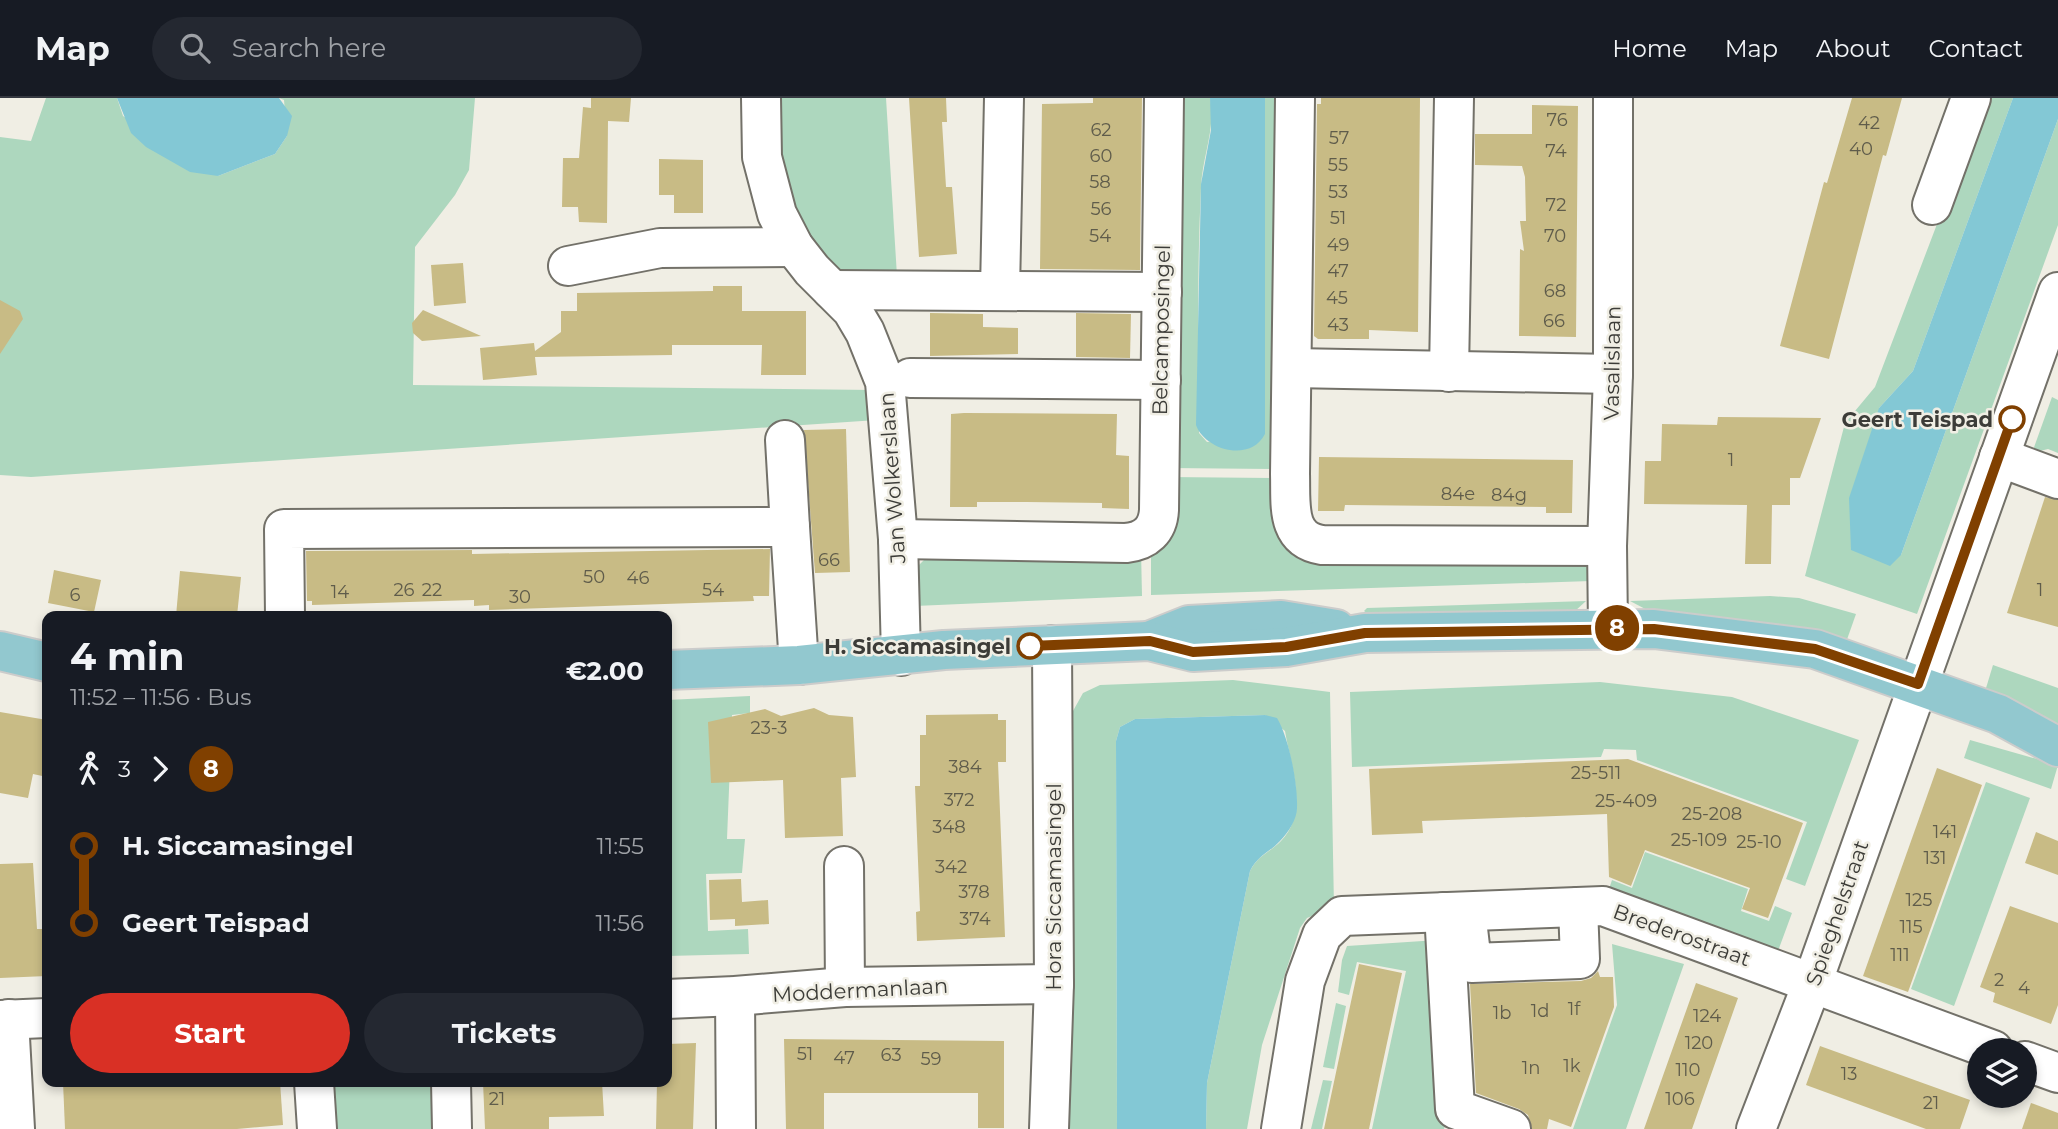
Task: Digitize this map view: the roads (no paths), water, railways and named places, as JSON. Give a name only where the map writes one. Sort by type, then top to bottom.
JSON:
[{"type":"main road","points":[[672,670],[799,665],[944,650],[1150,641],[1189,625],[1281,620],[1365,633],[1608,628],[1681,631],[1751,643],[1808,673],[1913,696],[1989,736],[2053,745]]},
{"type":"main road","points":[[0,652],[42,661]]},
{"type":"street","name":"Jan Wolkerslaan","points":[[761,98],[762,157],[777,214],[794,247],[852,310],[865,332],[885,382],[898,538],[901,656]]},
{"type":"street","points":[[1000,290],[1004,98]]},
{"type":"street","name":"Belcamposingel","points":[[898,538],[1126,543],[1144,539],[1158,519],[1164,98]]},
{"type":"street","points":[[1294,98],[1291,517],[1301,538],[1322,545],[1607,546]]},
{"type":"street","points":[[1449,372],[1454,98]]},
{"type":"street","name":"Vasalislaan","points":[[1608,628],[1607,546],[1613,374],[1613,98]]},
{"type":"street","points":[[1932,205],[1971,98]]},
{"type":"street","points":[[568,266],[660,248],[794,247]]},
{"type":"street","points":[[832,290],[1162,292]]},
{"type":"street","name":"Spieghelstraat","points":[[1756,1129],[1812,984],[1998,457],[2057,299]]},
{"type":"street","points":[[1292,368],[1613,374]]},
{"type":"street","points":[[910,378],[1161,380]]},
{"type":"street","points":[[785,440],[799,665]]},
{"type":"street","points":[[1998,457],[2058,480]]},
{"type":"street","points":[[285,611],[284,529],[790,527]]},
{"type":"street","name":"Hora Siccamasingel","points":[[1049,1129],[1054,984],[1052,645]]},
{"type":"street","points":[[844,866],[845,987]]},
{"type":"street","name":"Brederostraat","points":[[1281,1129],[1305,981],[1322,935],[1342,916],[1603,906],[1967,1041]]},
{"type":"street","points":[[1455,911],[1472,963],[1580,959],[1578,907]]},
{"type":"street","points":[[1455,911],[1455,1109],[1511,1129]]},
{"type":"street","name":"Moddermanlaan","points":[[672,999],[845,987],[1054,984]]},
{"type":"street","points":[[735,996],[736,1129]]},
{"type":"street","points":[[15,1129],[4,1019],[42,1018]]},
{"type":"street","points":[[2037,1065],[2058,1073]]},
{"type":"street","points":[[314,1087],[317,1129]]},
{"type":"street","points":[[451,1087],[452,1129]]},
{"type":"water","points":[[117,98],[279,98],[292,116],[287,136],[275,154],[218,176],[190,172],[146,147],[131,133]]},
{"type":"water","points":[[1210,98],[1265,98],[1265,434],[1258,443],[1239,450],[1228,450],[1208,441],[1196,425],[1201,184],[1211,130]]},
{"type":"water","points":[[2013,98],[2058,98],[2058,119],[1901,555],[1890,566],[1851,550],[1849,498],[1879,408],[1913,371]]},
{"type":"water","points":[[1265,715],[1277,718],[1289,749],[1297,812],[1286,834],[1250,871],[1207,1083],[1206,1129],[1117,1129],[1116,741],[1120,727],[1135,719]]},
{"type":"place","name":"Geert Teispad","points":[[2012,419]]},
{"type":"place","name":"H. Siccamasingel","points":[[1030,646]]}]
